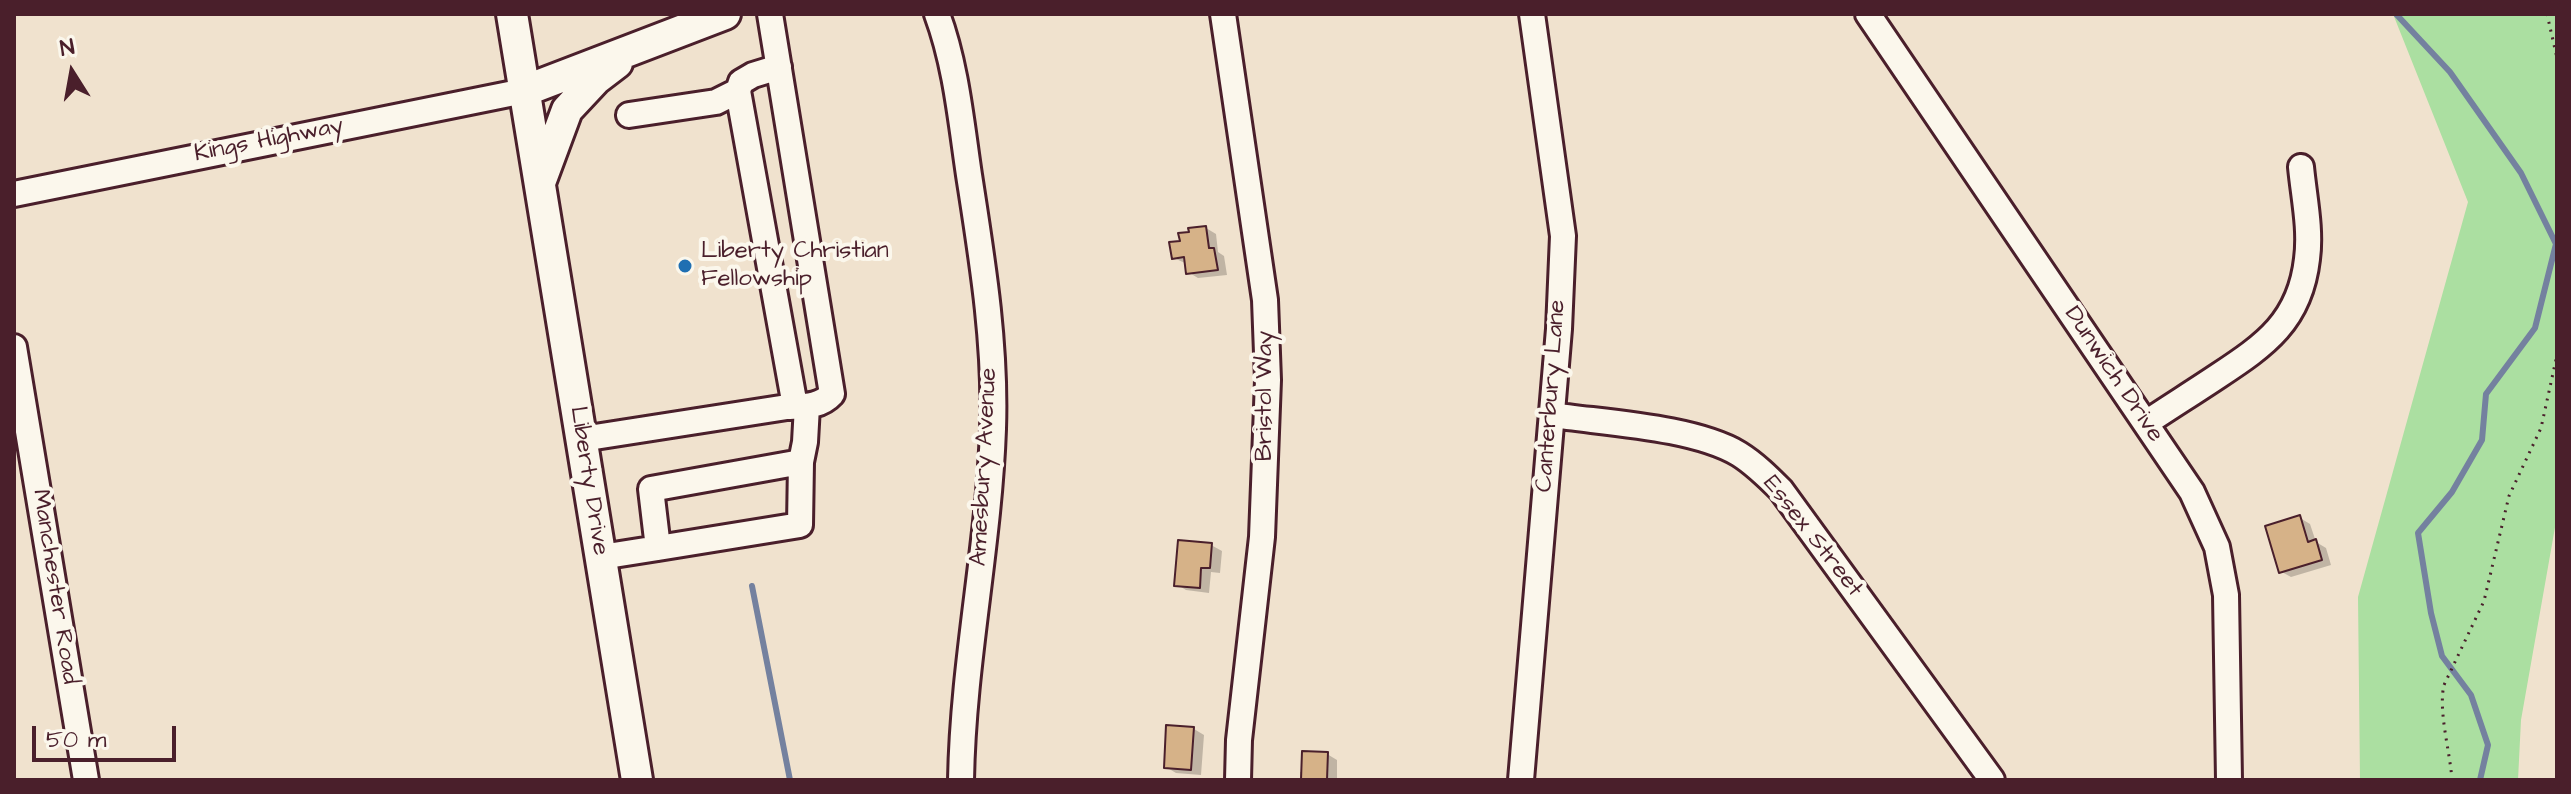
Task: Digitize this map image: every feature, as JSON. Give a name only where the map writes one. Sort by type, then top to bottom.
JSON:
[{"type":"main road","name":"Liberty Drive","points":[[512,14],[637,780]]},
{"type":"main road","points":[[524,91],[725,14]]},
{"type":"main road","name":"Liberty Drive","points":[[540,182],[567,110],[596,79],[638,47]]},
{"type":"street","points":[[582,439],[801,406],[825,401],[832,394],[770,14]]},
{"type":"street","name":"Amesbury Avenue","points":[[937,14],[954,73],[988,295],[992,361],[993,428],[961,780]]},
{"type":"street","name":"Bristol Way","points":[[1223,14],[1265,300],[1268,380],[1262,537],[1239,740],[1238,780]]},
{"type":"street","name":"Canterbury Lane","points":[[1521,780],[1552,415],[1563,236],[1532,14]]},
{"type":"street","name":"Dunwich Drive","points":[[1868,14],[2146,423],[2192,492],[2209,524],[2223,571],[2226,595],[2229,780]]},
{"type":"street","points":[[601,557],[800,525],[801,462],[805,442],[801,406],[738,91],[741,82],[779,67]]},
{"type":"street","name":"Kings Highway","points":[[14,194],[524,91]]},
{"type":"street","points":[[629,115],[716,102],[738,91]]},
{"type":"street","points":[[2146,423],[2261,347],[2292,308],[2307,261],[2308,236],[2301,167]]},
{"type":"street","name":"Manchester Road","points":[[14,347],[86,780]]},
{"type":"street","name":"Essex Street","points":[[1552,415],[1685,434],[1738,454],[1761,470],[1781,490],[1992,780]]},
{"type":"street","points":[[658,548],[651,489],[801,462]]},
{"type":"path","points":[[2547,14],[2557,58]]},
{"type":"path","points":[[2452,780],[2441,698],[2444,685],[2484,601],[2509,496],[2541,428],[2557,355]]},
{"type":"green space","points":[[2393,14],[2557,14],[2557,516],[2521,720],[2518,780],[2360,780],[2358,597],[2468,202]]},
{"type":"building","points":[[1206,226],[1209,248],[1214,248],[1218,270],[1186,274],[1184,257],[1172,259],[1169,242],[1180,241],[1178,233],[1189,232],[1188,228]]},
{"type":"building","points":[[2300,515],[2308,542],[2316,539],[2322,560],[2279,573],[2265,526]]},
{"type":"building","points":[[1178,540],[1212,543],[1210,568],[1201,568],[1200,588],[1174,586]]},
{"type":"building","points":[[1166,725],[1194,727],[1191,770],[1164,768]]},
{"type":"building","points":[[1302,751],[1328,752],[1327,780],[1301,780]]},
{"type":"waterway","points":[[2396,14],[2450,72],[2521,173],[2556,244],[2535,328],[2486,394],[2482,440],[2452,492],[2418,533],[2431,613],[2442,656],[2471,695],[2488,745],[2480,780]]},
{"type":"waterway","points":[[752,586],[790,780]]},
{"type":"place","name":"Liberty Christian Fellowship","points":[[685,266]]}]
